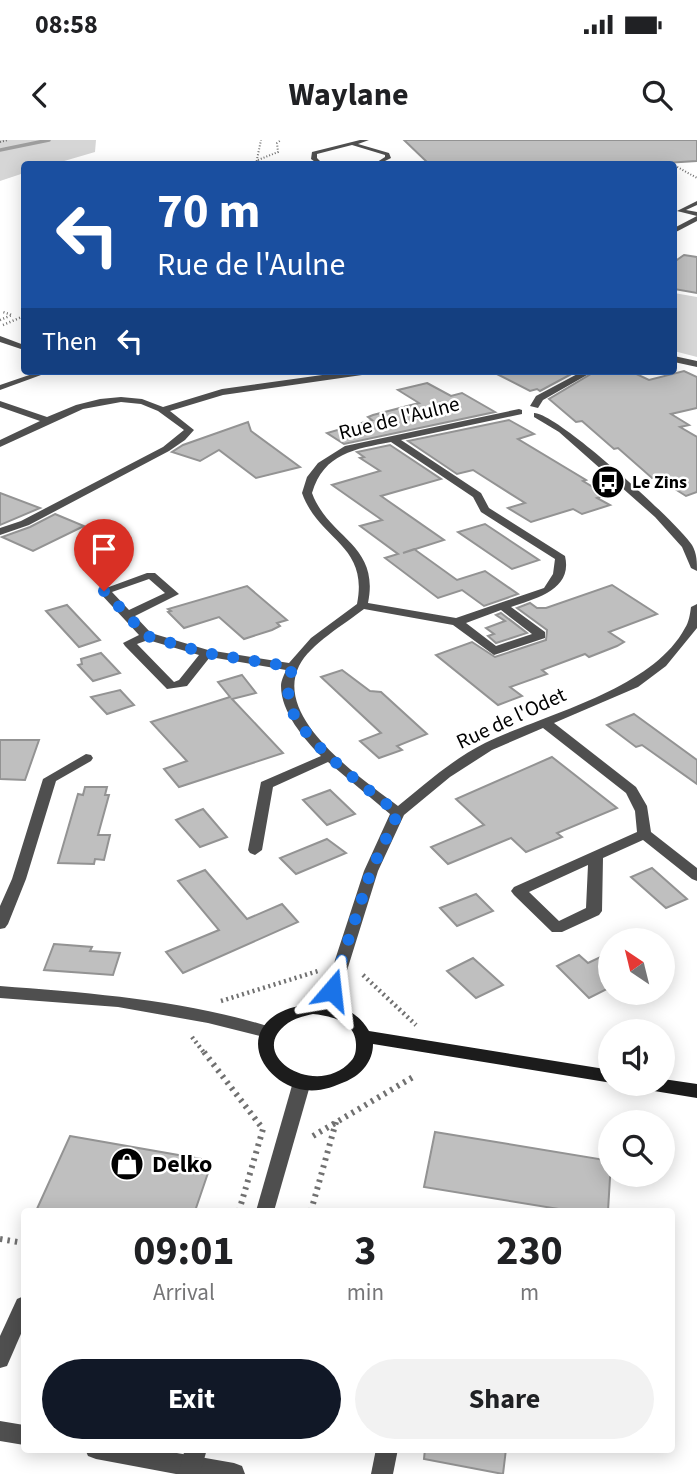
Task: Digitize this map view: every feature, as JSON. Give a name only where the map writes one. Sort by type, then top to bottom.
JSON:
[{"type":"main road","points":[[327,1009],[351,1018],[364,1036],[366,1049],[361,1061],[351,1072],[320,1083],[302,1082],[286,1077],[274,1068],[266,1057],[264,1044],[268,1032],[275,1023],[299,1010],[327,1009]]},
{"type":"main road","points":[[364,1036],[598,1075]]},
{"type":"main road","points":[[675,1087],[697,1091]]},
{"type":"street","points":[[677,229],[697,216]]},
{"type":"street","points":[[0,339],[21,347]]},
{"type":"street","points":[[677,360],[697,365]]},
{"type":"street","points":[[162,410],[222,392],[341,375]]},
{"type":"street","name":"Rue de l'Aulne","points":[[362,605],[365,574],[359,562],[316,515],[307,493],[312,477],[321,465],[335,455],[362,444],[519,412],[520,407],[536,411],[539,397],[582,375]]},
{"type":"street","points":[[0,444],[93,401],[103,400],[127,400],[162,410],[189,430],[182,438],[25,523],[0,532]]},
{"type":"street","points":[[0,404],[49,421]]},
{"type":"street","points":[[536,411],[562,430],[659,515],[687,546],[697,568]]},
{"type":"street","points":[[392,438],[477,495],[485,510],[561,558],[559,574],[548,590],[457,622],[362,605],[310,647],[292,667],[288,688],[290,706],[329,758],[398,813]]},
{"type":"street","points":[[128,615],[173,594],[151,575],[104,591],[147,636],[206,653],[292,667]]},
{"type":"street","points":[[457,622],[494,651],[541,635],[504,607]]},
{"type":"street","name":"Rue de l'Odet","points":[[327,1009],[371,871],[398,813],[444,774],[487,747],[634,684],[662,663],[694,628],[697,607]]},
{"type":"street","points":[[147,636],[129,643],[171,686],[183,683],[206,653]]},
{"type":"street","points":[[544,722],[631,790],[641,803],[644,834]]},
{"type":"street","points":[[0,924],[19,879],[50,779],[86,758]]},
{"type":"street","points":[[255,850],[266,785],[329,758]]},
{"type":"street","points":[[596,858],[594,911],[557,928],[519,891],[644,834]]},
{"type":"street","points":[[644,834],[697,876]]},
{"type":"street","points":[[0,992],[139,1004],[268,1032]]},
{"type":"street","points":[[266,1208],[302,1082]]},
{"type":"street","points":[[0,1359],[21,1312]]},
{"type":"street","points":[[0,1430],[21,1434]]},
{"type":"street","points":[[123,1453],[192,1463],[234,1474]]},
{"type":"street","points":[[382,1474],[386,1453]]},
{"type":"lane","points":[[317,161],[314,153],[366,140]]},
{"type":"lane","points":[[350,143],[387,154],[388,158],[382,161]]},
{"type":"lane","points":[[697,203],[680,211],[697,216]]},
{"type":"lane","points":[[0,388],[37,375]]},
{"type":"path","points":[[0,142],[8,140]]},
{"type":"path","points":[[258,160],[261,140]]},
{"type":"path","points":[[258,160],[278,152],[277,143],[281,140]]},
{"type":"path","points":[[677,167],[697,178]]},
{"type":"path","points":[[0,320],[12,315],[3,312]]},
{"type":"path","points":[[0,326],[21,317]]},
{"type":"path","points":[[220,1001],[318,971]]},
{"type":"path","points":[[363,975],[423,1032]]},
{"type":"path","points":[[192,1037],[263,1129],[240,1208]]},
{"type":"path","points":[[313,1136],[413,1077]]},
{"type":"path","points":[[313,1208],[337,1121]]},
{"type":"path","points":[[0,1239],[21,1242]]},
{"type":"shaded area","points":[[0,140],[96,140],[95,152],[64,161],[21,161],[21,174],[0,181]]},
{"type":"shaded area","points":[[677,294],[697,297],[697,357],[677,352]]},
{"type":"building","points":[[404,140],[697,140],[697,161],[426,161]]},
{"type":"building","points":[[684,255],[697,257],[697,293],[677,290],[677,260]]},
{"type":"building","points":[[684,371],[697,377],[697,408],[671,414],[689,425],[680,427],[697,437],[697,492],[686,496],[656,477],[652,478],[618,448],[614,449],[582,421],[576,422],[549,399],[589,375],[638,375],[649,380],[677,375]]},
{"type":"building","points":[[499,375],[570,375],[540,391],[530,391]]},
{"type":"building","points":[[427,383],[451,396],[462,393],[495,412],[344,444],[327,433],[372,420],[368,417],[373,415],[419,403],[398,390]]},
{"type":"building","points":[[509,420],[534,434],[518,439],[586,480],[583,481],[606,495],[597,498],[610,505],[582,514],[573,509],[531,522],[508,508],[525,503],[473,470],[457,474],[408,441]]},
{"type":"building","points":[[248,422],[251,431],[300,467],[256,478],[219,450],[200,461],[172,452],[183,445]]},
{"type":"building","points":[[390,445],[441,479],[381,496],[444,540],[414,549],[457,580],[485,571],[518,594],[484,606],[462,590],[438,598],[385,558],[398,554],[360,526],[382,520],[332,485],[380,471],[360,458],[364,457],[357,452]]},
{"type":"building","points":[[0,493],[40,508],[0,525]]},
{"type":"building","points":[[55,514],[84,526],[33,551],[2,537],[30,527]]},
{"type":"building","points":[[485,524],[539,560],[512,569],[458,532]]},
{"type":"building","points":[[612,585],[657,614],[609,632],[624,642],[617,646],[589,657],[585,654],[542,670],[547,674],[510,687],[522,696],[498,705],[436,655],[472,642],[495,657],[546,640],[547,630],[517,608],[530,603],[537,608],[546,608]]},
{"type":"building","points":[[247,586],[287,620],[277,623],[280,626],[272,630],[244,639],[219,617],[184,628],[168,612],[171,611],[168,609]]},
{"type":"building","points":[[67,605],[100,640],[79,647],[46,611]]},
{"type":"building","points":[[501,613],[527,633],[496,643],[488,636],[494,634],[486,628],[505,621],[496,615]]},
{"type":"building","points":[[101,653],[120,673],[93,681],[78,665],[82,664],[81,659]]},
{"type":"building","points":[[342,670],[370,691],[381,692],[427,734],[397,746],[402,750],[379,758],[360,741],[381,733],[321,677]]},
{"type":"building","points":[[242,675],[256,693],[232,699],[283,753],[179,787],[164,769],[187,761],[151,722],[230,697],[218,682]]},
{"type":"building","points":[[120,690],[134,705],[107,714],[91,697]]},
{"type":"building","points":[[634,714],[697,760],[697,784],[642,745],[636,747],[607,725]]},
{"type":"building","points":[[0,740],[39,740],[25,780],[0,779]]},
{"type":"building","points":[[552,757],[617,808],[557,833],[562,837],[526,852],[511,838],[448,864],[431,847],[484,825],[456,799]]},
{"type":"building","points":[[85,787],[107,787],[105,795],[109,795],[98,835],[110,835],[104,860],[95,859],[94,864],[58,863],[78,794],[83,795]]},
{"type":"building","points":[[330,790],[355,814],[327,825],[303,800]]},
{"type":"building","points":[[203,809],[227,837],[200,847],[176,820]]},
{"type":"building","points":[[327,839],[346,853],[296,874],[280,858]]},
{"type":"building","points":[[652,868],[687,899],[666,908],[631,877]]},
{"type":"building","points":[[205,870],[247,919],[282,904],[298,922],[183,973],[166,952],[219,930],[178,881]]},
{"type":"building","points":[[476,894],[493,911],[457,926],[440,908]]},
{"type":"building","points":[[54,944],[92,947],[90,951],[120,953],[113,975],[44,970]]},
{"type":"building","points":[[579,955],[588,963],[598,958],[598,994],[589,998],[557,966]]},
{"type":"building","points":[[473,958],[503,985],[476,998],[447,971]]},
{"type":"building","points":[[435,1132],[598,1159],[598,1187],[609,1187],[608,1208],[553,1208],[424,1187]]},
{"type":"building","points":[[70,1136],[201,1159],[209,1170],[196,1208],[37,1208]]},
{"type":"building","points":[[425,1453],[506,1453],[503,1474],[424,1459]]},
{"type":"waterway","points":[[0,150],[49,140]]},
{"type":"place","name":"Le Zins","points":[[608,482]]},
{"type":"place","name":"Delko","points":[[127,1164]]},
{"type":"route","points":[[104,591],[147,636],[206,653],[292,667],[288,688],[290,706],[302,724],[329,758],[398,813],[371,871],[332,990]]}]
